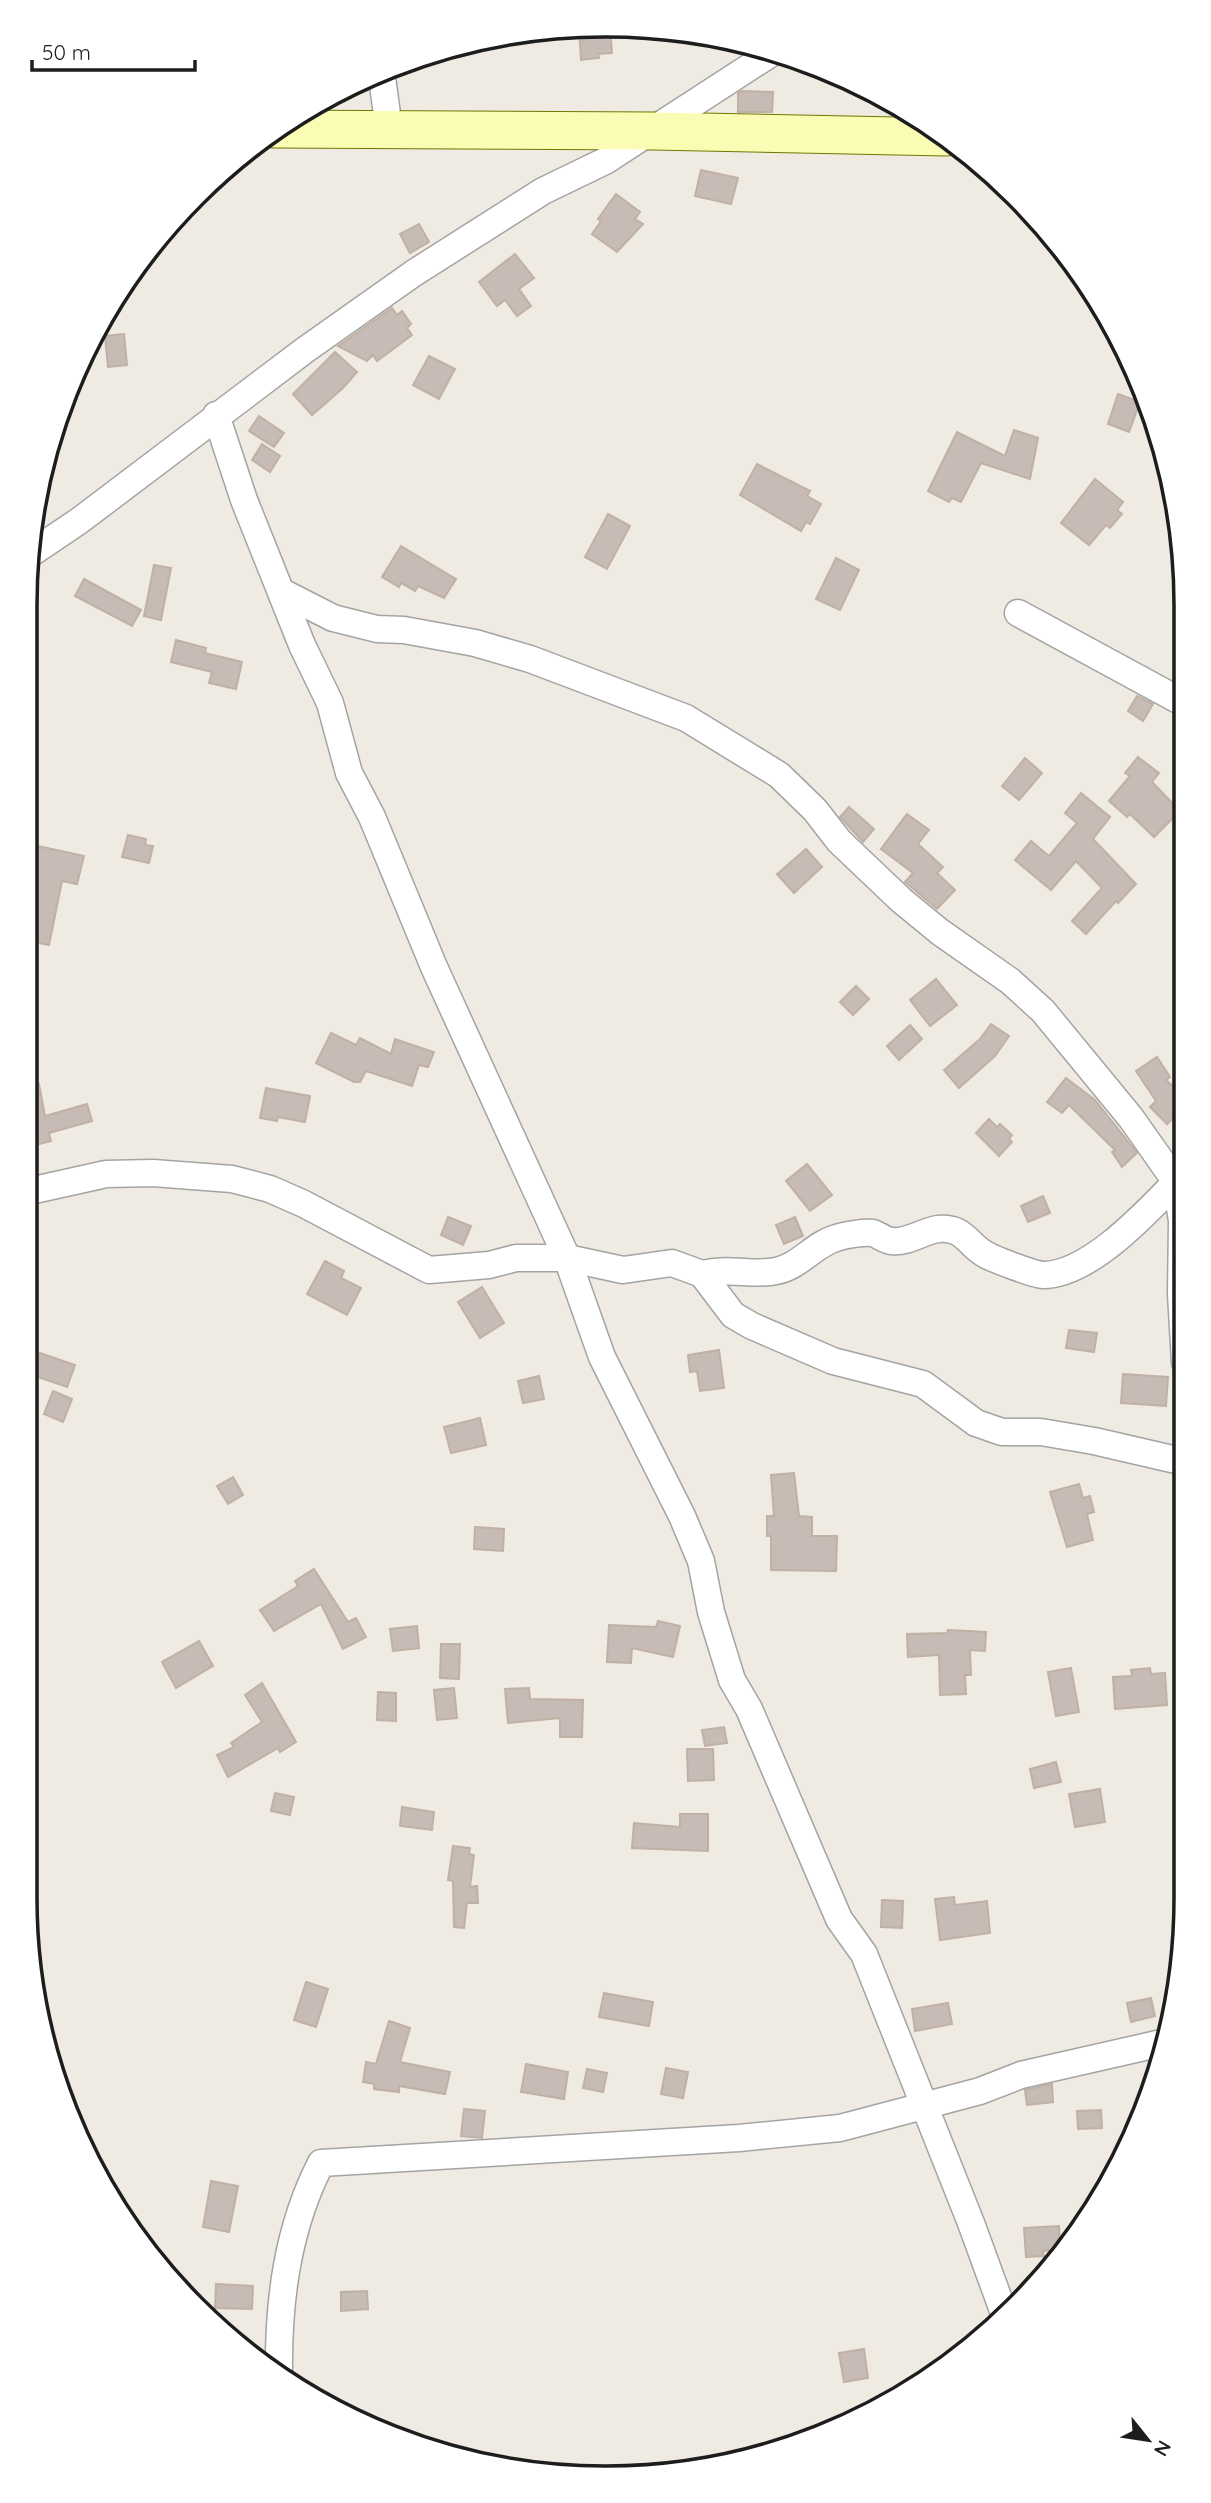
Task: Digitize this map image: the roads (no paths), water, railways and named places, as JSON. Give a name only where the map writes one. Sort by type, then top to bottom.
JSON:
[{"type":"street","points":[[40,547],[79,521],[216,415],[414,273],[543,191],[605,161],[763,59]]},
{"type":"street","points":[[382,83],[389,129]]},
{"type":"street","points":[[295,130],[653,131],[926,137]]},
{"type":"street","points":[[216,415],[244,500],[330,703],[349,773],[372,817],[434,967],[567,1258],[602,1357],[682,1516],[701,1561],[711,1612],[732,1680],[749,1709],[839,1919],[863,1954],[971,2223],[1001,2306]]},
{"type":"street","points":[[282,592],[347,622],[475,643],[530,659],[686,718],[779,775],[815,810],[839,841],[901,900],[940,932],[1010,981],[1043,1011],[1131,1118],[1174,1179]]},
{"type":"street","points":[[1018,613],[1174,698]]},
{"type":"street","points":[[37,1189],[106,1174],[153,1173],[232,1179],[270,1189],[304,1204],[429,1270],[489,1265],[516,1258],[567,1258],[624,1270],[672,1263],[702,1274],[733,1315],[752,1326],[833,1361],[923,1384],[976,1423],[1002,1432],[1041,1432],[1174,1459]]},
{"type":"street","points":[[702,1274],[723,1269],[774,1272],[790,1267],[822,1243],[838,1237],[872,1233],[893,1242],[918,1237],[936,1229],[954,1230],[972,1241],[982,1253],[1042,1275],[1075,1266],[1122,1237],[1174,1184]]},
{"type":"street","points":[[279,2362],[278,2322],[284,2272],[308,2187],[321,2163],[738,2138],[840,2128],[923,2107],[1021,2075],[1155,2044]]}]
